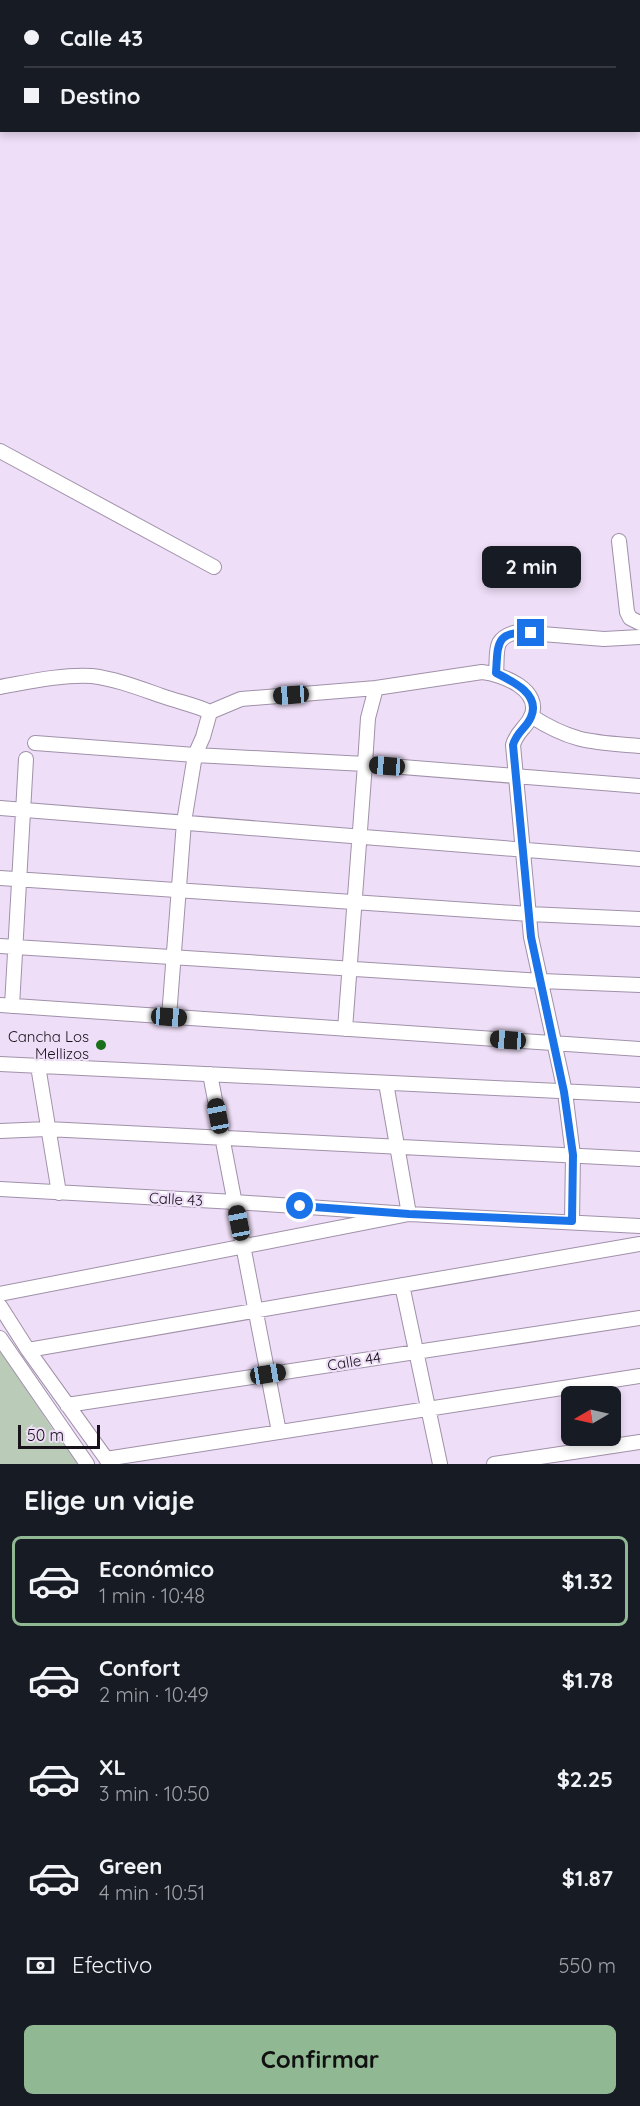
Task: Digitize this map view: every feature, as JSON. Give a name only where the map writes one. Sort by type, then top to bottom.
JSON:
[{"type":"street","points":[[0,450],[214,567]]},
{"type":"street","points":[[619,541],[627,612],[630,618],[640,623]]},
{"type":"street","points":[[496,673],[499,642],[505,635],[517,632],[604,639],[640,637]]},
{"type":"street","points":[[0,687],[48,679],[90,676],[127,683],[210,712],[241,699],[376,688],[482,672],[496,673],[516,682],[529,695],[532,705],[531,716],[516,735],[513,745],[531,937],[564,1092],[573,1155],[572,1221]]},
{"type":"street","points":[[345,1029],[368,718],[376,688]]},
{"type":"street","points":[[169,1017],[184,822],[195,755],[210,712]]},
{"type":"street","points":[[531,716],[561,733],[585,741],[640,746]]},
{"type":"street","points":[[35,743],[640,786]]},
{"type":"street","points":[[26,759],[15,948],[6,1006],[640,1049]]},
{"type":"street","points":[[0,808],[640,859]]},
{"type":"street","points":[[0,878],[355,903],[640,919]]},
{"type":"street","points":[[0,946],[541,981],[640,985]]},
{"type":"street","points":[[0,1064],[640,1095]]},
{"type":"street","points":[[38,1066],[59,1193]]},
{"type":"street","points":[[210,1074],[279,1432]]},
{"type":"street","points":[[0,1294],[409,1214],[386,1083]]},
{"type":"street","points":[[0,1131],[47,1129],[640,1159]]},
{"type":"street","name":"Calle 43","points":[[0,1189],[640,1226]]},
{"type":"street","points":[[28,1350],[640,1244]]},
{"type":"street","points":[[402,1285],[440,1464]]},
{"type":"street","points":[[0,1306],[28,1350],[108,1461],[640,1376]]},
{"type":"street","name":"Calle 44","points":[[67,1405],[640,1318]]},
{"type":"street","points":[[0,1338],[70,1443],[87,1464]]},
{"type":"street","points":[[70,1443],[86,1431]]},
{"type":"street","points":[[494,1464],[640,1442]]},
{"type":"green space","points":[[0,1350],[58,1437],[79,1464],[0,1464]]},
{"type":"place","name":"Cancha Los Mellizos","points":[[101,1045]]},
{"type":"route","points":[[300,1206],[409,1214],[572,1221],[573,1155],[564,1092],[531,937],[513,745],[516,735],[531,716],[532,705],[529,695],[516,682],[496,673],[499,642],[505,635],[517,632],[531,633]]}]
